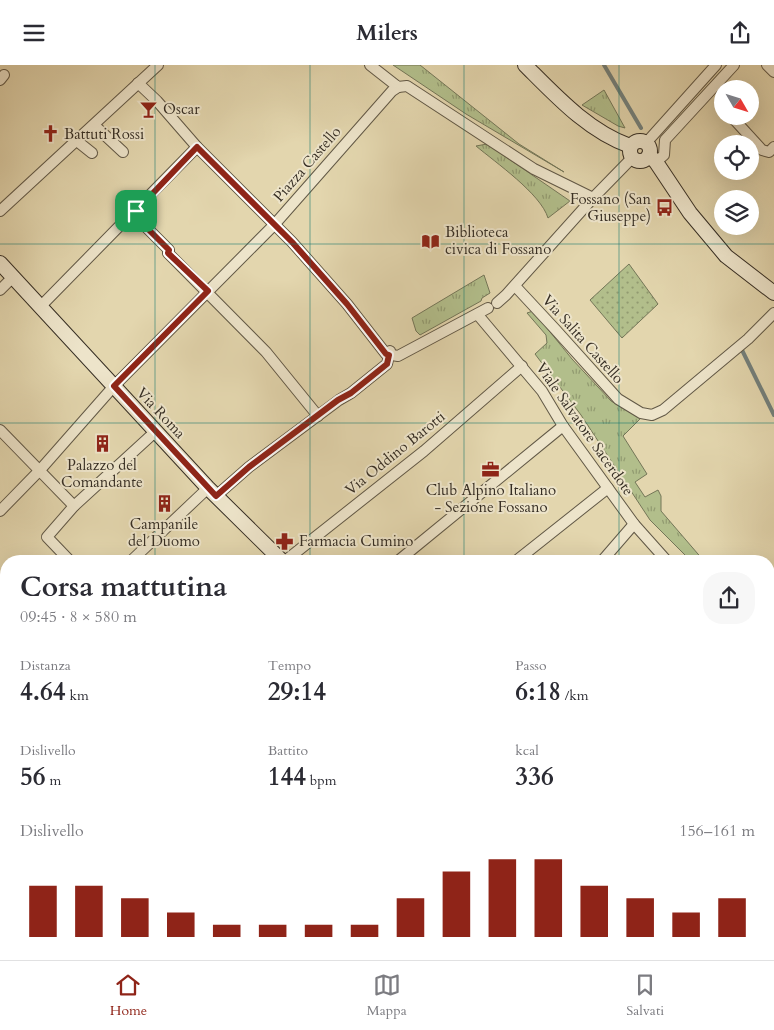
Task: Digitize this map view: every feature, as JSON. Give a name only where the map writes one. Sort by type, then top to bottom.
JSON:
[{"type":"main road","points":[[526,65],[571,110],[641,161],[650,153],[690,213],[726,256],[774,293]]},
{"type":"main road","name":"Via Roma","points":[[0,263],[212,492],[276,555]]},
{"type":"street","points":[[0,211],[158,65]]},
{"type":"street","points":[[370,65],[398,87],[407,86],[534,169],[593,198]]},
{"type":"street","points":[[716,65],[650,153],[664,155],[665,140],[734,65]]},
{"type":"street","points":[[767,65],[774,72]]},
{"type":"street","points":[[0,511],[40,470],[114,386],[274,225],[197,147],[157,101],[138,83]]},
{"type":"street","name":"Piazza Castello","points":[[389,353],[292,242],[274,225],[392,91],[398,87]]},
{"type":"street","points":[[94,125],[124,151]]},
{"type":"street","points":[[739,125],[762,150],[769,152],[774,147]]},
{"type":"street","points":[[77,141],[92,153]]},
{"type":"street","points":[[40,307],[197,147]]},
{"type":"street","points":[[138,555],[212,492],[351,393],[387,364],[389,353],[398,356],[492,306],[515,286],[631,152]]},
{"type":"street","points":[[133,214],[169,250],[168,253],[208,291],[266,352],[318,415]]},
{"type":"street","points":[[0,290],[13,277]]},
{"type":"street","name":"Via Salita Castello","points":[[515,286],[613,395],[641,413],[652,415],[663,410],[748,339],[774,313]]},
{"type":"street","name":"Viale Salvatore Sacerdote","points":[[478,315],[542,391],[563,426],[634,524],[662,555]]},
{"type":"street","name":"Via Oddino Barotti","points":[[294,555],[424,451],[522,366]]},
{"type":"street","points":[[405,555],[563,426]]},
{"type":"street","points":[[0,430],[74,506]]},
{"type":"street","points":[[64,555],[47,537],[74,506],[156,431]]},
{"type":"street","points":[[524,555],[608,488]]},
{"type":"street","points":[[607,555],[634,524]]},
{"type":"green space","points":[[393,65],[420,65],[519,144],[564,172],[466,114]]},
{"type":"green space","points":[[604,90],[625,128],[618,126],[582,105]]},
{"type":"green space","points":[[487,144],[570,201],[548,218],[544,209],[527,189],[476,146]]},
{"type":"green space","points":[[629,264],[658,304],[622,338],[590,300]]},
{"type":"green space","points":[[484,275],[490,293],[482,298],[481,301],[420,335],[416,331],[412,318]]},
{"type":"green space","points":[[533,311],[572,359],[611,401],[641,418],[623,436],[647,474],[635,482],[645,497],[658,490],[661,496],[661,511],[699,555],[685,555],[650,520],[581,415],[535,354],[547,343],[546,335],[527,313]]},
{"type":"waterway","points":[[604,65],[641,128]]},
{"type":"waterway","points":[[741,348],[774,415]]},
{"type":"place","name":"Oscar","points":[[149,109]]},
{"type":"place","name":"Battuti Rossi","points":[[50,134]]},
{"type":"place","name":"Fossano (San Giuseppe)","points":[[665,208]]},
{"type":"place","name":"Biblioteca civica di Fossano","points":[[431,241]]},
{"type":"place","name":"Palazzo del Comandante","points":[[102,444]]},
{"type":"place","name":"Club Alpino Italiano - Sezione Fossano","points":[[491,469]]},
{"type":"place","name":"Campanile del Duomo","points":[[164,503]]},
{"type":"place","name":"Farmacia Cumino","points":[[285,541]]},
{"type":"route","points":[[197,147],[292,242],[347,304],[386,354],[389,355],[387,364],[351,393],[338,400],[249,467],[216,496],[114,386],[208,291],[168,253],[169,250],[133,214],[136,211],[197,147]]}]
